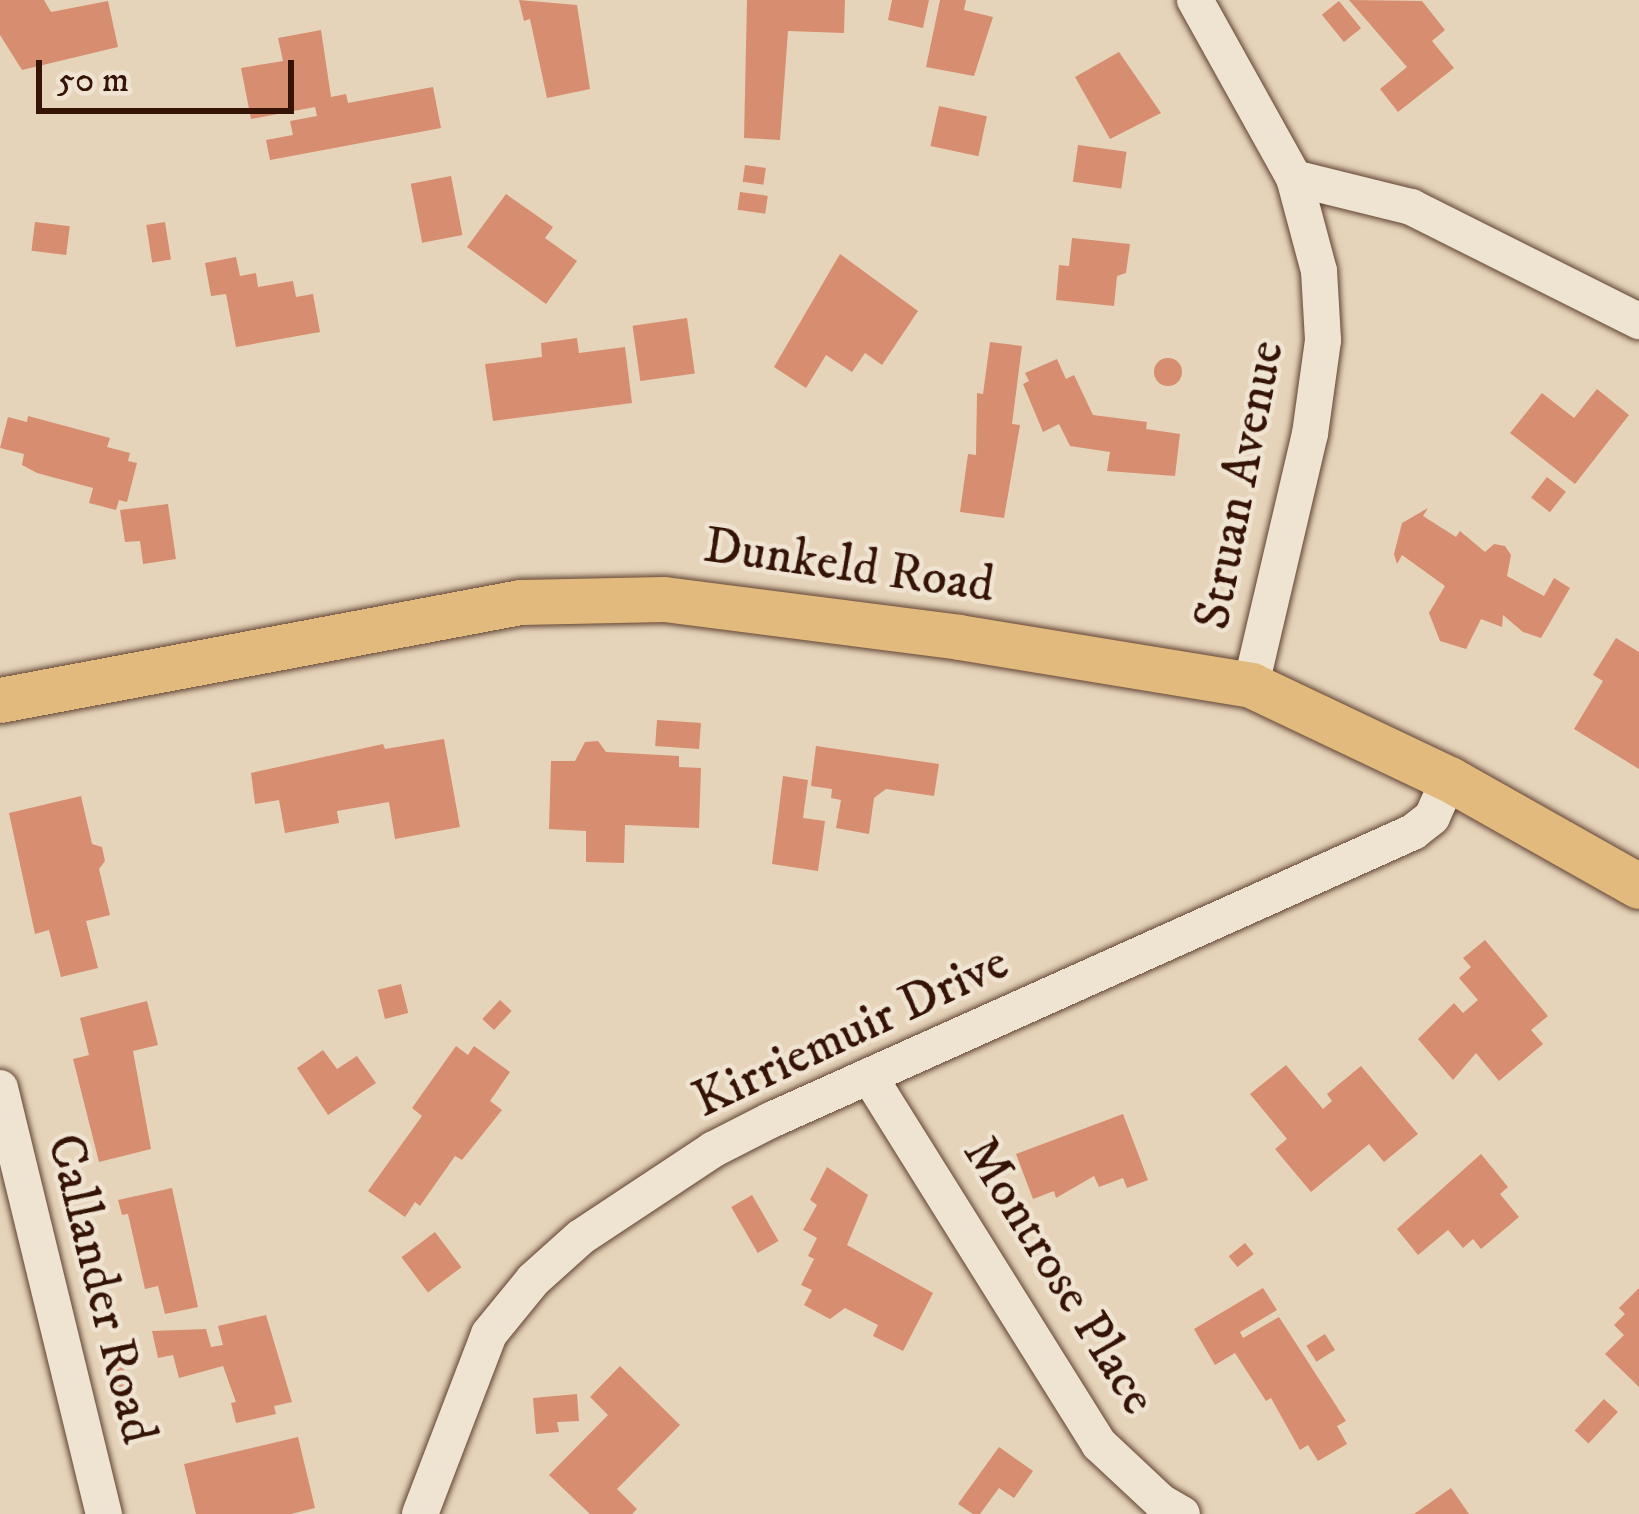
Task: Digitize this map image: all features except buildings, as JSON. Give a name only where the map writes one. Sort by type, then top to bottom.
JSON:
[{"type":"main road","name":"Dunkeld Road","points":[[0,700],[520,602],[664,599],[959,637],[1251,685],[1449,779],[1639,886]]},
{"type":"street","name":"Struan Avenue","points":[[1195,0],[1294,178],[1319,271],[1323,340],[1310,434],[1251,685]]},
{"type":"street","points":[[1294,178],[1411,207],[1639,321]]},
{"type":"street","name":"Kirriemuir Drive","points":[[420,1514],[475,1362],[504,1312],[581,1237],[714,1149],[1413,832],[1432,817],[1449,779]]},
{"type":"street","name":"Montrose Place","points":[[869,1076],[1099,1444],[1161,1502],[1182,1514]]},
{"type":"street","name":"Callander Road","points":[[0,1088],[104,1514]]}]
